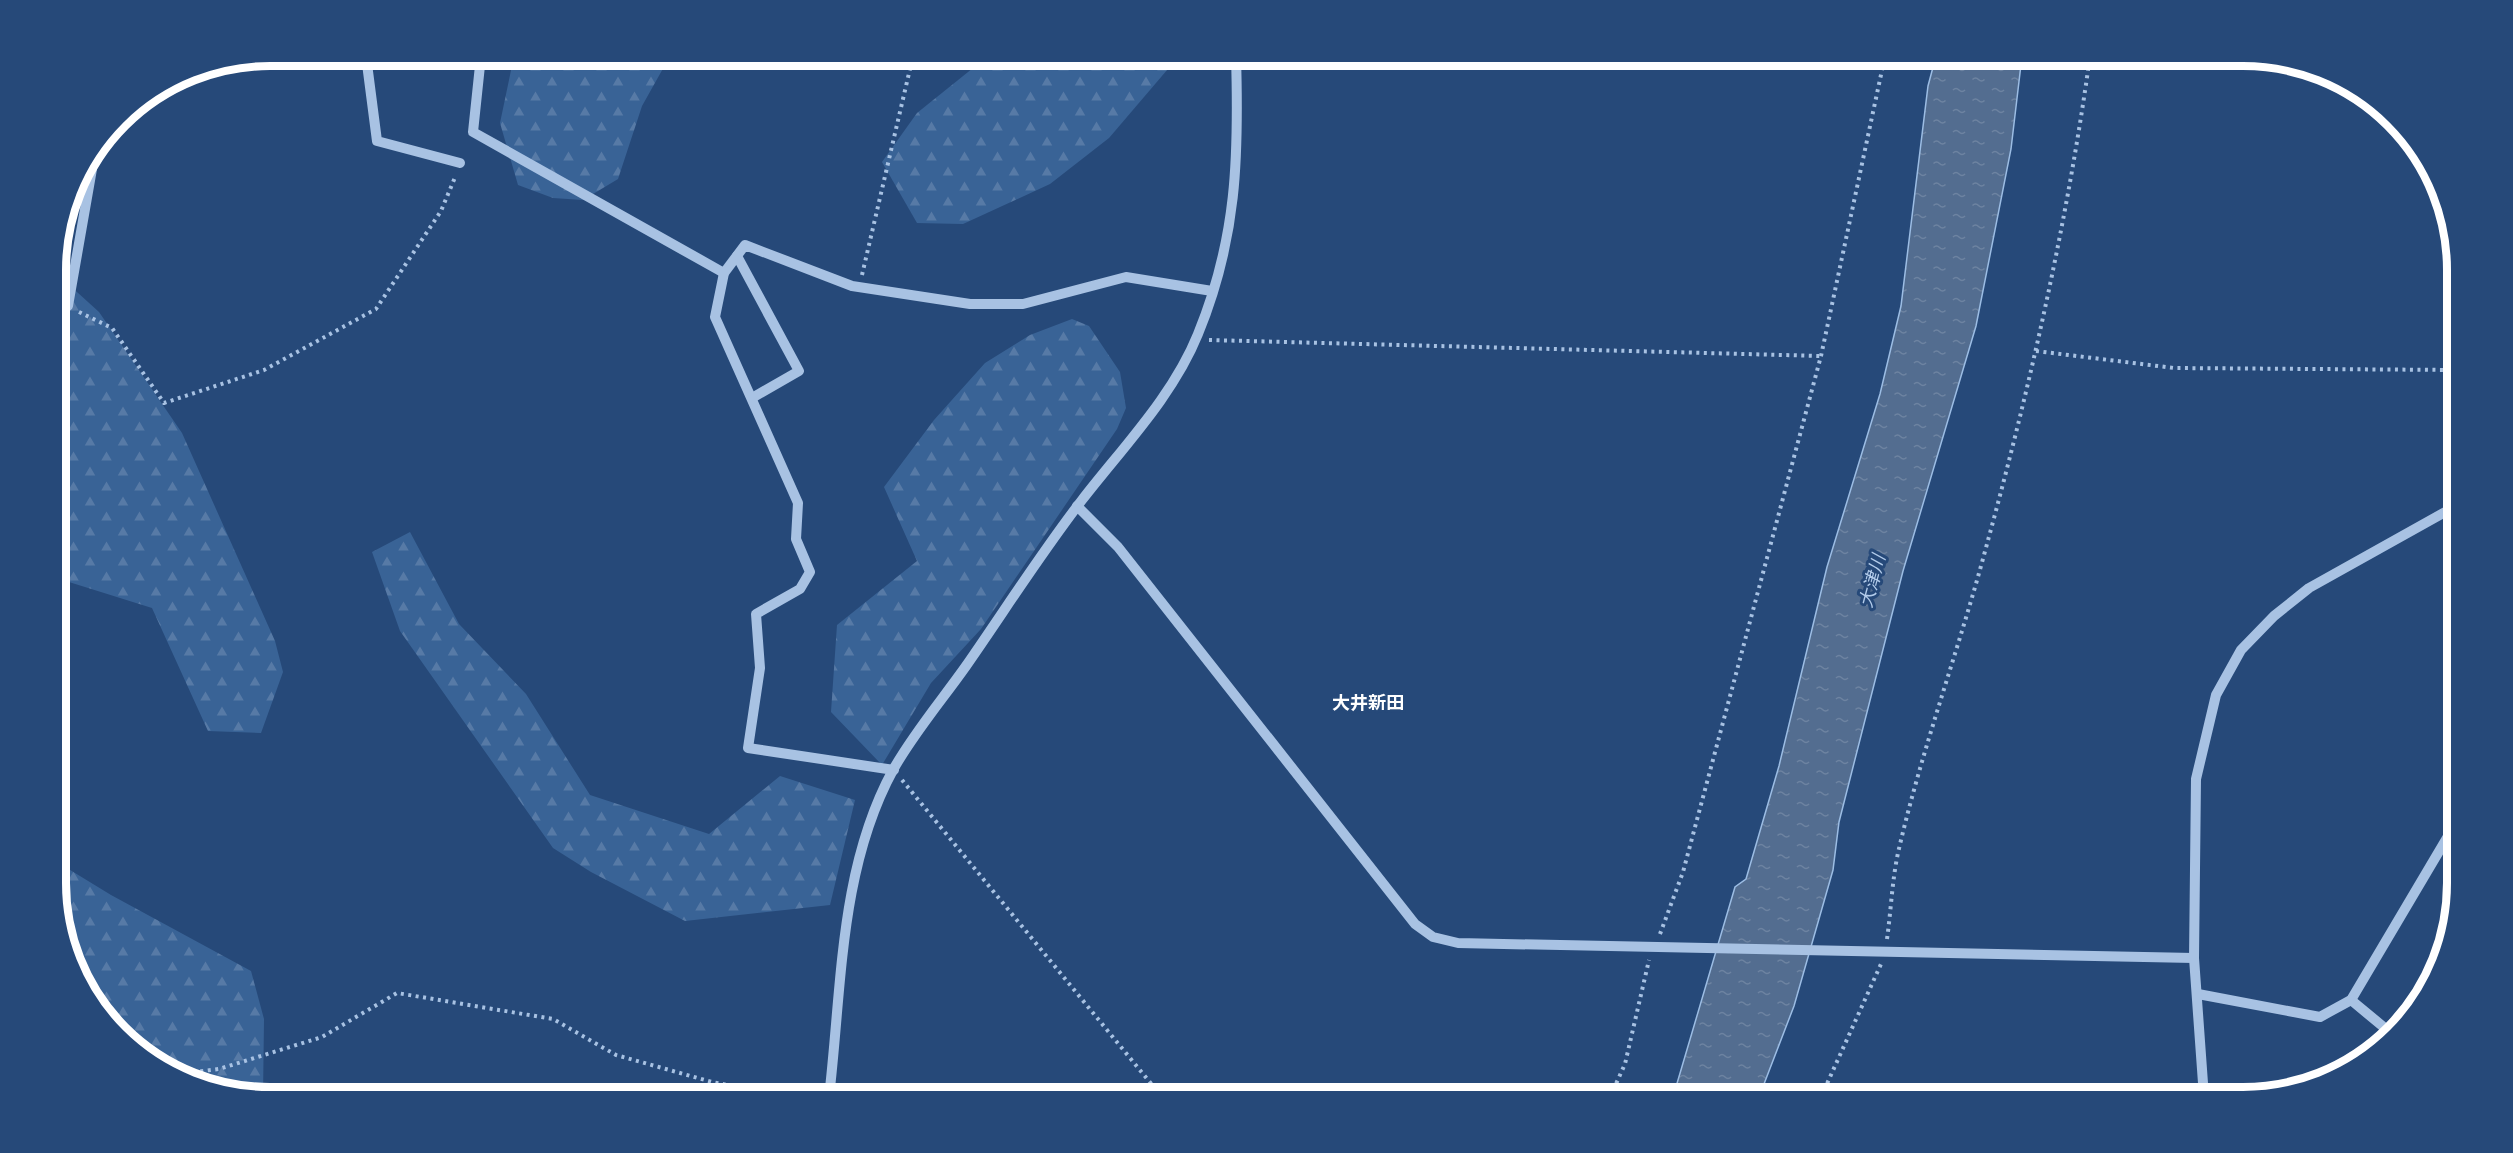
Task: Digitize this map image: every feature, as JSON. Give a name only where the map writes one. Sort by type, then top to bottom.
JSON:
[{"type":"street","points":[[367,66],[377,141],[460,163]]},
{"type":"street","points":[[480,66],[473,132],[724,273]]},
{"type":"street","points":[[830,1087],[849,904],[858,861],[894,770],[1077,506],[1172,386],[1198,335],[1232,217],[1236,165],[1236,66]]},
{"type":"street","points":[[68,306],[91,172]]},
{"type":"street","points":[[894,770],[748,748],[760,668],[756,614],[800,589],[810,572],[796,539],[798,503],[715,317],[724,273],[745,245],[859,287],[970,304],[1023,304],[1126,277],[1212,291]]},
{"type":"street","points":[[737,256],[799,371],[752,398]]},
{"type":"street","points":[[1077,506],[1118,547],[1325,813],[1415,924],[1433,937],[1458,944],[2194,957]]},
{"type":"street","points":[[2203,1087],[2194,957],[2196,779],[2216,695],[2241,650],[2274,616],[2309,588],[2447,511]]},
{"type":"street","points":[[2198,994],[2320,1017],[2351,1000],[2447,838]]},
{"type":"street","points":[[2351,1000],[2385,1028]]},
{"type":"path","points":[[859,287],[911,66]]},
{"type":"path","points":[[1615,1087],[1625,1064],[1649,959],[1683,872],[1821,356],[1883,66]]},
{"type":"path","points":[[1825,1087],[1886,951],[1898,856],[1920,764],[1984,556],[2036,351],[2078,143],[2089,66]]},
{"type":"path","points":[[68,306],[112,328],[164,403],[264,370],[376,309],[441,211],[460,163]]},
{"type":"path","points":[[1198,335],[1213,341],[1821,356]]},
{"type":"path","points":[[2036,351],[2174,368],[2447,370]]},
{"type":"path","points":[[894,770],[1154,1087]]},
{"type":"path","points":[[195,1072],[219,1069],[322,1037],[397,993],[553,1019],[616,1055],[738,1087]]},
{"type":"green space","points":[[512,66],[664,66],[642,106],[618,179],[583,200],[553,198],[518,185],[500,123]]},
{"type":"green space","points":[[976,66],[1170,66],[1109,138],[1050,184],[963,224],[917,223],[882,162],[917,113]]},
{"type":"green space","points":[[66,282],[99,312],[182,433],[275,641],[283,672],[261,733],[208,731],[152,608],[69,582],[66,576]]},
{"type":"green space","points":[[1072,319],[1089,326],[1120,372],[1126,408],[1117,429],[981,629],[931,683],[882,765],[831,712],[837,625],[917,561],[884,487],[934,420],[985,363],[1030,335]]},
{"type":"green space","points":[[410,532],[459,624],[526,694],[590,795],[709,834],[780,776],[855,800],[830,905],[685,921],[591,872],[553,848],[400,631],[372,552]]},
{"type":"green space","points":[[66,868],[111,895],[251,971],[264,1019],[263,1086],[230,1083],[205,1076],[168,1060],[146,1045],[108,1007],[93,985],[82,961],[73,936],[68,909]]},
{"type":"water","name":"大津川","points":[[1933,66],[2021,66],[2011,149],[1976,326],[1903,571],[1839,822],[1833,870],[1794,1006],[1763,1087],[1676,1087],[1735,887],[1746,879],[1779,766],[1827,567],[1880,394],[1901,306],[1928,86]]},
{"type":"district","name":"大井新田","points":[[1368,702]]}]
